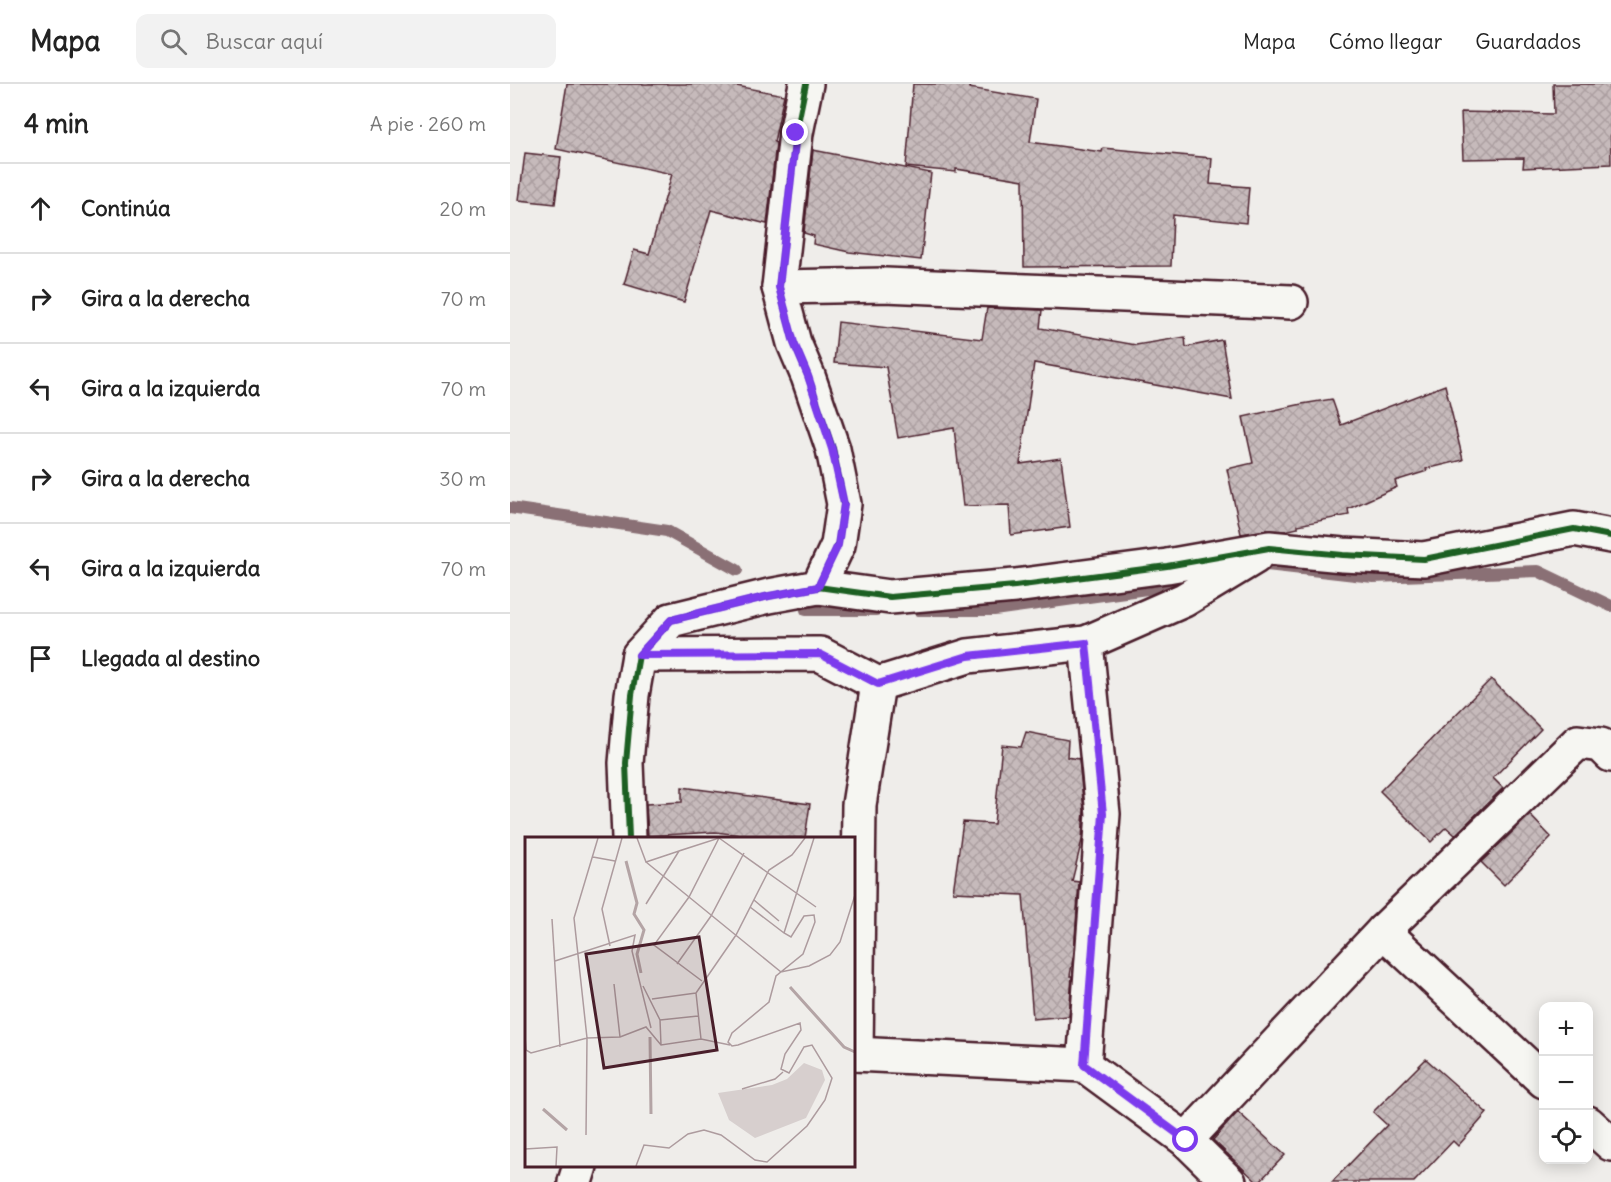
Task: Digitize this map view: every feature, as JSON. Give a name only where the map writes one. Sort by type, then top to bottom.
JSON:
[{"type":"street","points":[[806,84],[796,133],[779,287],[794,343],[808,376],[832,449],[844,504],[838,545],[818,587]]},
{"type":"street","points":[[779,287],[885,285],[1291,302]]},
{"type":"street","points":[[629,837],[626,763],[632,695],[639,655],[671,620],[769,596],[818,587],[890,597],[1026,584],[1167,566],[1269,548],[1343,555],[1424,558],[1574,529],[1611,536]]},
{"type":"street","points":[[639,655],[820,654],[878,684],[968,656],[1086,643],[1184,600],[1269,548]]},
{"type":"street","points":[[1084,1065],[1103,814],[1086,643]]},
{"type":"street","points":[[878,684],[859,805],[855,1054],[1084,1065],[1186,1140],[1229,1182]]},
{"type":"street","points":[[1186,1140],[1383,931],[1578,742],[1601,745],[1611,755]]},
{"type":"street","points":[[1383,931],[1539,1076]]},
{"type":"street","points":[[1593,1128],[1611,1144]]},
{"type":"street","points":[[575,1182],[580,1167]]},
{"type":"building","points":[[567,84],[726,84],[784,95],[774,142],[776,143],[767,224],[711,210],[684,302],[624,284],[634,250],[649,254],[672,174],[556,149]]},
{"type":"building","points":[[913,84],[970,84],[969,88],[1036,99],[1030,142],[1102,152],[1103,148],[1212,158],[1210,184],[1249,187],[1246,223],[1173,215],[1171,266],[1024,267],[1023,180],[956,169],[956,172],[906,167]]},
{"type":"building","points":[[1553,84],[1610,84],[1611,164],[1523,168],[1524,158],[1463,159],[1461,112],[1554,114]]},
{"type":"building","points":[[813,150],[931,173],[921,260],[849,252],[813,244],[814,236],[804,233]]},
{"type":"building","points":[[525,153],[561,157],[555,204],[519,200]]},
{"type":"building","points":[[987,308],[1042,310],[1040,328],[1136,345],[1185,337],[1186,347],[1222,340],[1232,399],[1034,363],[1020,464],[1061,458],[1070,527],[1011,535],[1009,505],[963,506],[954,428],[898,438],[886,367],[834,363],[838,322],[982,339]]},
{"type":"building","points":[[1445,385],[1463,460],[1426,469],[1427,471],[1395,481],[1397,487],[1348,509],[1349,515],[1298,525],[1298,528],[1285,531],[1266,530],[1241,534],[1227,469],[1253,463],[1243,417],[1332,399],[1341,425]]},
{"type":"building","points":[[1491,679],[1541,729],[1493,778],[1503,788],[1455,835],[1446,827],[1431,842],[1380,791]]},
{"type":"building","points":[[1026,732],[1068,740],[1067,757],[1079,759],[1084,810],[1082,840],[1072,881],[1079,882],[1070,976],[1072,976],[1069,1016],[1033,1019],[1023,895],[953,892],[963,822],[994,824],[1002,745],[1021,747]]},
{"type":"building","points":[[682,787],[810,804],[805,837],[757,837],[715,832],[648,836],[646,804],[682,802]]},
{"type":"building","points":[[1530,815],[1551,837],[1504,885],[1481,862]]},
{"type":"building","points":[[1426,1059],[1487,1113],[1458,1146],[1453,1141],[1414,1182],[1332,1182],[1387,1125],[1373,1112]]},
{"type":"building","points":[[1238,1112],[1285,1155],[1259,1182],[1213,1140]]},
{"type":"waterway","points":[[510,508],[667,531],[737,570]]},
{"type":"waterway","points":[[1267,565],[1373,577],[1538,571],[1611,606]]},
{"type":"waterway","points":[[918,610],[994,610],[1176,585]]},
{"type":"waterway","points":[[806,610],[876,610]]},
{"type":"cycle path","points":[[629,837],[626,763],[632,695],[639,655],[671,620],[769,596],[818,587],[838,545],[844,504],[833,449],[794,343],[779,287],[796,133],[806,84]]},
{"type":"cycle path","points":[[818,587],[890,597],[1015,586],[1167,566],[1269,548],[1424,559],[1574,529],[1611,536]]},
{"type":"route","points":[[796,133],[779,287],[794,343],[808,376],[832,449],[844,504],[838,545],[818,587],[769,596],[671,620],[639,655],[820,654],[878,684],[968,656],[1086,643],[1103,814],[1084,1065],[1186,1140]]}]
